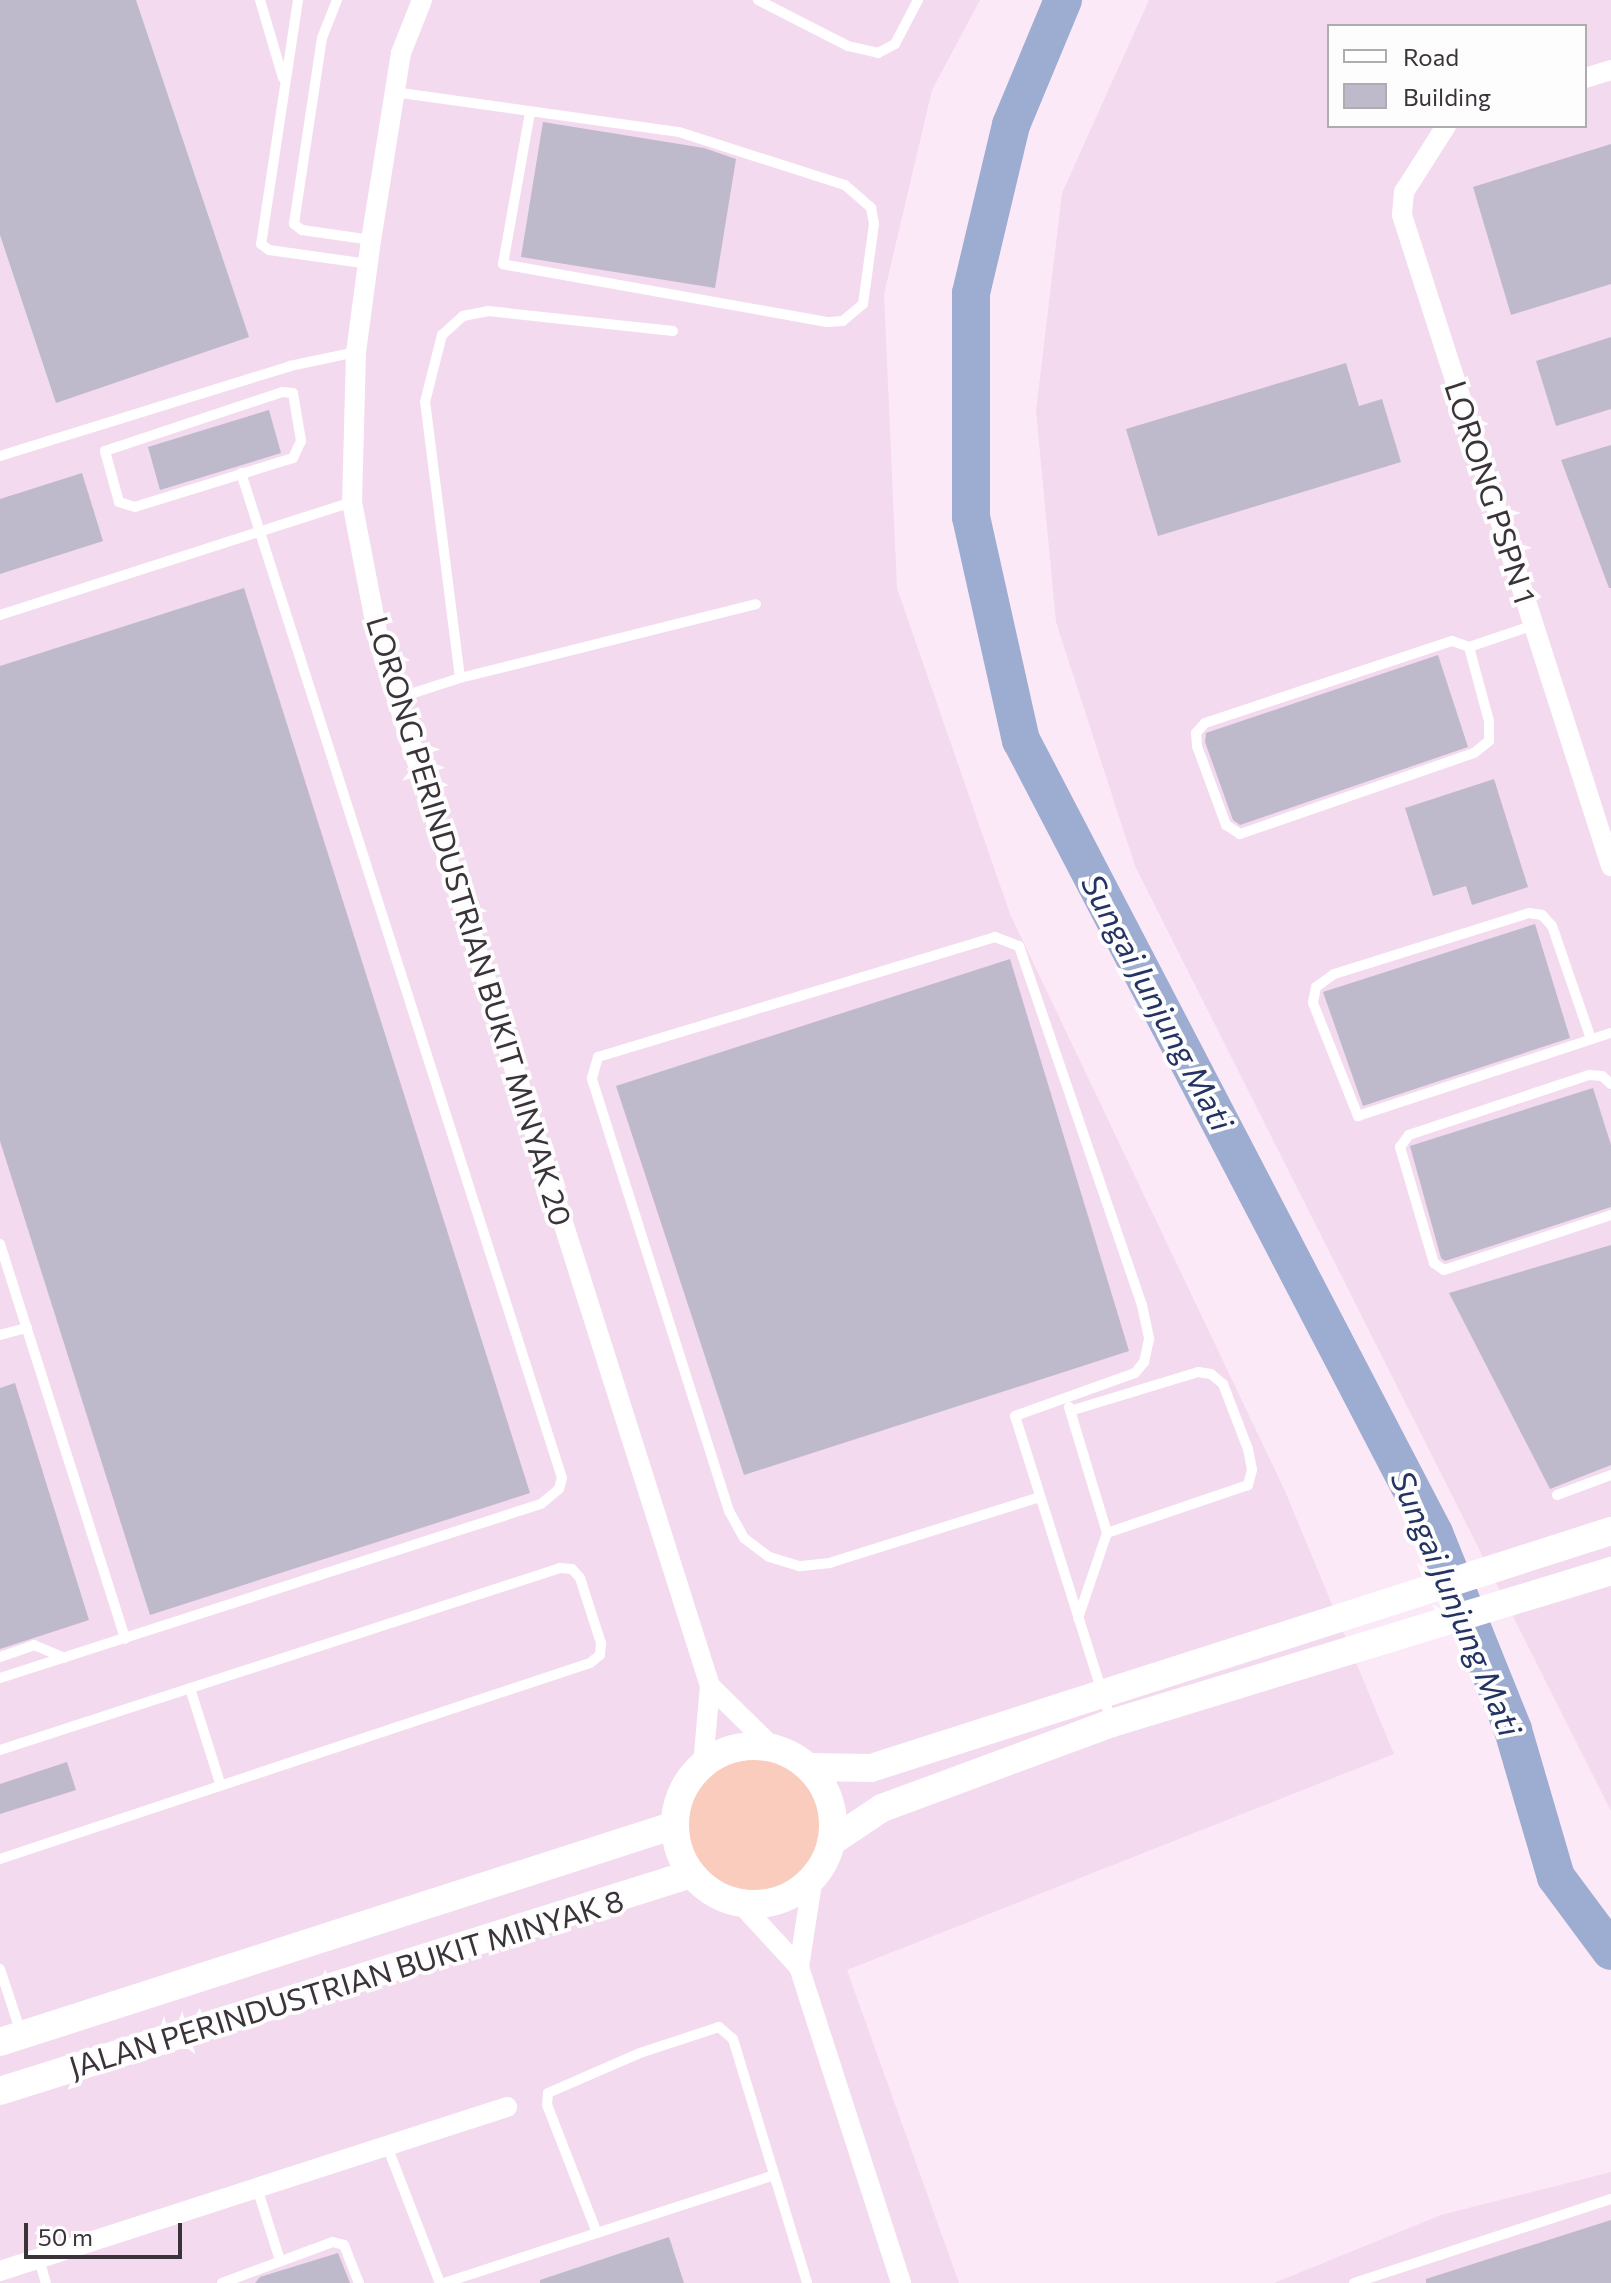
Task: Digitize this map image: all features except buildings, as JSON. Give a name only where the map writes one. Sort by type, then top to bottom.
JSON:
[{"type":"street","name":"LORONG PERINDUSTRIAN BUKIT MINYAK 20","points":[[422,0],[401,53],[371,240],[356,352],[352,502],[379,642],[710,1686]]},
{"type":"street","points":[[1587,77],[1611,70]]},
{"type":"street","name":"LORONG PSPN 1","points":[[1445,128],[1404,192],[1402,215],[1611,866]]},
{"type":"street","points":[[831,1842],[882,1808],[1107,1711],[1405,1595],[1611,1531]]},
{"type":"street","points":[[808,1767],[871,1768],[1107,1711],[1427,1629],[1611,1571]]},
{"type":"street","points":[[710,1686],[772,1747],[808,1767],[830,1801],[831,1842],[813,1877],[799,1967]]},
{"type":"street","points":[[703,1764],[710,1686]]},
{"type":"street","points":[[772,1747],[748,1745],[703,1764],[688,1781],[675,1825],[691,1874],[722,1898],[740,1903],[780,1899],[813,1877]]},
{"type":"street","name":"JALAN PERINDUSTRIAN BUKIT MINYAK 8","points":[[11,2039],[675,1825]]},
{"type":"street","name":"JALAN PERINDUSTRIAN BUKIT MINYAK 8","points":[[0,2091],[691,1874]]},
{"type":"street","points":[[740,1903],[799,1967],[901,2283]]},
{"type":"street","points":[[0,2271],[507,2107]]},
{"type":"lane","points":[[260,0],[284,80]]},
{"type":"lane","points":[[298,0],[261,244],[269,250],[368,264]]},
{"type":"lane","points":[[337,0],[322,38],[294,219],[302,230],[371,240]]},
{"type":"lane","points":[[758,0],[848,46],[878,53],[895,44],[918,0]]},
{"type":"lane","points":[[394,92],[679,132],[845,185],[871,208],[874,224],[863,304],[843,321],[827,322],[503,264],[530,112]]},
{"type":"lane","points":[[460,678],[425,402],[442,335],[463,316],[488,311],[673,331]]},
{"type":"lane","points":[[0,456],[290,366],[356,352]]},
{"type":"lane","points":[[282,392],[293,393],[300,450],[293,458],[241,473],[130,507],[116,496],[104,460],[112,447],[282,392]]},
{"type":"lane","points":[[0,1678],[541,1504],[552,1499],[562,1478],[241,473]]},
{"type":"lane","points":[[0,615],[352,502]]},
{"type":"lane","points":[[398,698],[460,678],[756,604]]},
{"type":"lane","points":[[1469,647],[1489,721],[1489,741],[1474,753],[1240,834],[1226,825],[1197,746],[1196,733],[1205,723],[1452,641],[1469,647],[1534,625]]},
{"type":"lane","points":[[1591,1039],[1552,926],[1542,915],[1529,913],[1334,974],[1316,987],[1313,1003],[1358,1116],[1611,1033]]},
{"type":"lane","points":[[1040,1497],[830,1563],[799,1566],[769,1557],[744,1538],[729,1511],[592,1066],[598,1057],[995,937],[1008,938],[1019,946],[1142,1305],[1149,1339],[1144,1362],[1135,1373],[1015,1416],[1107,1711]]},
{"type":"lane","points":[[1611,1084],[1602,1076],[1589,1075],[1409,1135],[1400,1147],[1434,1263],[1444,1270],[1611,1215]]},
{"type":"lane","points":[[0,1244],[125,1639]]},
{"type":"lane","points":[[0,1335],[27,1328]]},
{"type":"lane","points":[[1070,1411],[1198,1372],[1211,1374],[1223,1384],[1252,1470],[1248,1485],[1107,1533]]},
{"type":"lane","points":[[1114,1380],[1119,1395]]},
{"type":"lane","points":[[1065,1398],[1107,1533],[1078,1618]]},
{"type":"lane","points":[[1557,1495],[1611,1475]]},
{"type":"lane","points":[[0,1750],[566,1567],[580,1578],[601,1643],[600,1655],[590,1663],[220,1783],[0,1859]]},
{"type":"lane","points":[[0,1657],[34,1645],[64,1658]]},
{"type":"lane","points":[[190,1688],[220,1783]]},
{"type":"lane","points":[[0,1969],[11,2039]]},
{"type":"lane","points":[[597,2233],[547,2105],[548,2093],[713,2028],[725,2029],[733,2039],[807,2283]]},
{"type":"lane","points":[[387,2146],[442,2283],[687,2206],[774,2175]]},
{"type":"lane","points":[[257,2188],[280,2260]]},
{"type":"lane","points":[[1354,2283],[1611,2199]]},
{"type":"lane","points":[[222,2283],[333,2242],[344,2245],[359,2283]]},
{"type":"lane","points":[[39,2259],[46,2283]]},
{"type":"shaded area","points":[[0,0],[980,0],[932,90],[884,294],[897,588],[1010,914],[1285,1491],[1394,1754],[847,1970],[959,2283],[0,2283]]},
{"type":"shaded area","points":[[1149,0],[1611,0],[1611,1811],[1135,866],[1056,622],[1036,411],[1062,193]]},
{"type":"shaded area","points":[[753,1754],[780,1759],[803,1774],[818,1797],[823,1824],[818,1851],[803,1874],[780,1889],[753,1894],[726,1889],[703,1874],[688,1851],[683,1824],[688,1797],[703,1774],[726,1759]]},
{"type":"shaded area","points":[[1611,2172],[1611,2283],[1274,2283],[1441,2215]]},
{"type":"waterway","name":"Sungai Junjung Mati","points":[[1063,0],[1011,125],[971,293],[971,517],[1021,740],[1434,1533],[1513,1730],[1556,1877],[1611,1951]]}]
